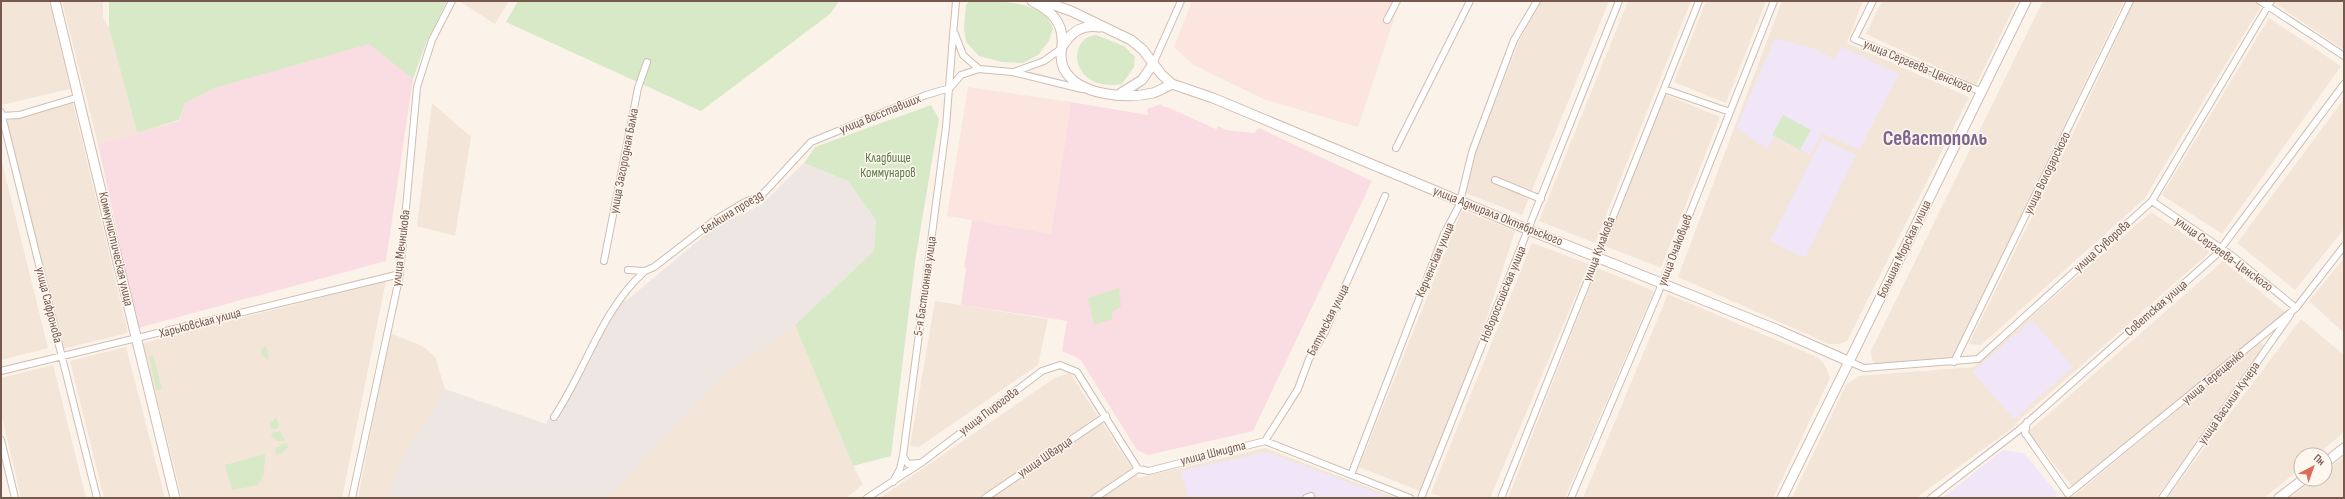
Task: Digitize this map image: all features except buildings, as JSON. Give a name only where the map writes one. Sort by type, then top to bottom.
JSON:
[{"type":"main road","name":"Коммунистическая улица","points":[[55,1],[175,498]]},
{"type":"main road","points":[[1032,1],[1054,15],[1061,28],[1062,62],[1068,75],[1087,90],[1116,94],[1153,93],[1172,84]]},
{"type":"main road","points":[[1043,1],[1106,28],[1139,45],[1153,64],[1134,86],[1116,94]]},
{"type":"main road","name":"Большая Морская улица","points":[[1782,498],[2026,1]]},
{"type":"main road","points":[[1062,48],[1069,37],[1079,29],[1092,26],[1106,28]]},
{"type":"main road","name":"улица Адмирала Октябрьского","points":[[1153,64],[1172,84],[1213,98],[1530,230],[1814,345],[1848,362]]},
{"type":"main road","points":[[2333,457],[2344,448]]},
{"type":"main road","points":[[2279,498],[2293,487]]},
{"type":"street","name":"улица Мечникова","points":[[352,498],[400,274],[417,87],[432,40],[452,1]]},
{"type":"street","points":[[1153,64],[1181,1]]},
{"type":"street","points":[[1387,20],[1397,1]]},
{"type":"street","points":[[1396,148],[1470,1]]},
{"type":"street","name":"Керченская улица","points":[[1350,475],[1444,234],[1460,201],[1472,152],[1514,40],[1537,1]]},
{"type":"street","name":"Новороссийская улица","points":[[1421,498],[1530,230],[1619,1]]},
{"type":"street","name":"улица Кулакова","points":[[1501,498],[1699,1]]},
{"type":"street","name":"улица Очаковцев","points":[[1571,498],[1662,283],[1774,1]]},
{"type":"street","name":"улица Сергеева-Ценского","points":[[1873,1],[1854,39],[1982,92]]},
{"type":"street","name":"улица Володарского","points":[[1954,362],[2130,1]]},
{"type":"street","points":[[2260,1],[2269,4],[2344,56]]},
{"type":"street","name":"5-я Бастионная улица","points":[[893,482],[900,469],[903,456],[950,88],[954,23],[957,2]]},
{"type":"street","name":"улица Суворова","points":[[1848,362],[1864,368],[1978,359],[2152,201],[2269,4]]},
{"type":"street","points":[[954,23],[960,51],[979,69]]},
{"type":"street","points":[[1012,72],[1037,64],[1062,48]]},
{"type":"street","name":"улица Загородная Балка","points":[[604,261],[638,88],[647,62]]},
{"type":"street","points":[[950,88],[961,75],[979,69],[1012,72],[1087,90]]},
{"type":"street","name":"Советская улица","points":[[1931,498],[2028,422],[2222,249],[2344,84]]},
{"type":"street","name":"улица Восставших","points":[[811,142],[926,95],[950,88]]},
{"type":"street","points":[[1664,89],[1730,112]]},
{"type":"street","points":[[1,115],[19,115],[79,97]]},
{"type":"street","name":"улица Сафронова","points":[[1,115],[97,498]]},
{"type":"street","name":"Белкина проезд","points":[[554,417],[568,396],[616,303],[631,284],[645,271],[654,267],[732,209],[761,196],[811,142]]},
{"type":"street","points":[[1495,180],[1541,199]]},
{"type":"street","name":"Батумская улица","points":[[1265,441],[1298,389],[1309,359],[1324,334],[1385,196]]},
{"type":"street","name":"улица Сергеева-Ценского","points":[[2152,201],[2222,249],[2296,308]]},
{"type":"street","name":"улица Терещенко","points":[[2028,422],[2025,433],[2068,494],[2296,308],[2344,246]]},
{"type":"street","points":[[628,270],[645,271]]},
{"type":"street","name":"Харьковская улица","points":[[1,372],[137,340],[229,315],[400,274]]},
{"type":"street","name":"улица Василия Кучера","points":[[2162,498],[2296,308]]},
{"type":"street","name":"улица Пирогова","points":[[867,498],[921,463],[1042,371],[1060,365],[1077,372],[1106,416]]},
{"type":"street","points":[[1095,498],[1138,469],[1106,416]]},
{"type":"street","name":"улица Шварца","points":[[985,498],[1106,416]]},
{"type":"street","points":[[1,440],[15,498]]},
{"type":"street","points":[[1265,441],[1410,498]]},
{"type":"street","name":"улица Шмидта","points":[[1138,469],[1149,470],[1265,441]]},
{"type":"street","points":[[903,456],[908,464],[921,463]]},
{"type":"shaded area","points":[[1,1],[49,1],[70,89],[1,105]]},
{"type":"shaded area","points":[[62,1],[103,1],[103,17],[109,28],[137,133],[98,144]]},
{"type":"shaded area","points":[[459,1],[509,1],[495,24]]},
{"type":"shaded area","points":[[1192,1],[1400,1],[1358,127],[1263,99],[1192,64],[1174,47]]},
{"type":"shaded area","points":[[1541,1],[1609,1],[1522,215],[1466,193],[1476,152],[1519,41]]},
{"type":"shaded area","points":[[1628,1],[1691,1],[1595,243],[1539,221]]},
{"type":"shaded area","points":[[1706,1],[1766,1],[1726,103],[1674,82]]},
{"type":"shaded area","points":[[1782,1],[1863,1],[1847,43],[1969,97],[1847,341],[1840,344],[1829,344],[1678,277]]},
{"type":"shaded area","points":[[1882,1],[2017,1],[1976,85],[1866,34]]},
{"type":"shaded area","points":[[2043,1],[2124,1],[1953,358],[1878,364],[1872,361],[1871,351]]},
{"type":"shaded area","points":[[2134,1],[2254,1],[2261,6],[2144,199],[1981,345],[1969,344],[2070,140]]},
{"type":"shaded area","points":[[2278,1],[2344,1],[2344,50],[2276,4]]},
{"type":"shaded area","points":[[2269,18],[2341,66],[2222,234],[2162,195]]},
{"type":"shaded area","points":[[1775,38],[1815,49],[1834,59],[1842,47],[1899,74],[1859,150],[1822,133],[1810,155],[1773,138],[1767,149],[1736,128]]},
{"type":"shaded area","points":[[369,43],[413,79],[386,261],[138,328],[98,144],[179,121],[185,103],[215,88]]},
{"type":"shaded area","points":[[968,87],[1071,102],[1051,234],[947,216]]},
{"type":"shaded area","points":[[1664,94],[1720,117],[1661,268],[1605,246]]},
{"type":"shaded area","points":[[2344,99],[2344,229],[2295,290],[2237,243]]},
{"type":"shaded area","points":[[1071,102],[1148,115],[1147,109],[1161,104],[1163,107],[1167,107],[1216,129],[1218,126],[1226,130],[1254,133],[1259,128],[1372,181],[1253,431],[1148,455],[1137,450],[1080,359],[1062,351],[1067,321],[961,305],[966,268],[964,267],[972,220],[1051,234]]},
{"type":"shaded area","points":[[73,103],[128,333],[62,349],[6,121]]},
{"type":"shaded area","points":[[432,103],[471,137],[455,236],[417,226]]},
{"type":"shaded area","points":[[1822,138],[1856,155],[1805,258],[1770,241]]},
{"type":"shaded area","points":[[1,158],[48,348],[1,360]]},
{"type":"shaded area","points":[[804,163],[848,181],[876,220],[874,251],[795,325],[723,375],[606,498],[390,498],[401,462],[445,389],[546,424],[618,297],[626,301],[716,226],[761,205]]},
{"type":"shaded area","points":[[1462,210],[1515,231],[1476,351],[1420,491],[1359,467]]},
{"type":"shaded area","points":[[2151,212],[2210,252],[2014,425],[2019,423],[1916,498],[1792,498],[1846,385],[1858,376],[1974,367]]},
{"type":"shaded area","points":[[1532,243],[1589,264],[1490,498],[1445,498],[1431,493]]},
{"type":"shaded area","points":[[2344,258],[2344,333],[2309,301]]},
{"type":"shaded area","points":[[2223,261],[2285,312],[2072,486],[2028,432]]},
{"type":"shaded area","points":[[1597,268],[1654,291],[1565,498],[1508,498]]},
{"type":"shaded area","points":[[386,281],[342,498],[182,498],[143,343]]},
{"type":"shaded area","points":[[1668,294],[1819,358],[1826,367],[1830,378],[1773,498],[1583,498]]},
{"type":"shaded area","points":[[935,301],[1048,319],[1038,365],[919,447],[910,446]]},
{"type":"shaded area","points":[[2301,319],[2344,355],[2344,432],[2326,447],[2293,447],[2293,474],[2264,498],[2167,498]]},
{"type":"shaded area","points":[[2032,320],[2073,367],[2014,419],[1972,372]]},
{"type":"shaded area","points":[[795,325],[853,466],[863,484],[846,498],[606,498],[723,375]]},
{"type":"shaded area","points":[[390,333],[424,347],[435,357],[445,389],[401,462],[390,498],[358,498]]},
{"type":"shaded area","points":[[2260,342],[2266,347],[2156,498],[2071,498]]},
{"type":"shaded area","points":[[126,347],[165,498],[104,498],[70,361]]},
{"type":"shaded area","points":[[53,365],[86,498],[21,498],[1,413],[1,378]]},
{"type":"shaded area","points":[[1070,373],[1138,478],[1265,448],[1396,498],[880,498],[1056,377]]},
{"type":"shaded area","points":[[2003,450],[2024,453],[2057,493],[2056,498],[1942,498]]},
{"type":"shaded area","points":[[1267,452],[1391,498],[1189,498],[1180,471]]},
{"type":"shaded area","points":[[2344,457],[2344,498],[2290,498],[2304,487],[2333,487],[2333,465]]},
{"type":"green space","points":[[109,1],[447,1],[426,43],[413,79],[369,44],[215,88],[185,103],[179,120],[137,133],[109,28]]},
{"type":"green space","points":[[518,1],[839,1],[830,14],[701,111],[506,22]]},
{"type":"green space","points":[[969,1],[1009,2],[1029,6],[1038,10],[1046,16],[1053,28],[1049,41],[1038,55],[1023,63],[1002,62],[979,56],[966,42],[964,28],[966,5]]},
{"type":"green space","points":[[1096,35],[1124,46],[1135,57],[1134,67],[1122,84],[1105,85],[1092,81],[1083,73],[1078,64],[1077,54],[1080,45],[1086,38]]},
{"type":"green space","name":"Кладбище Коммунаров","points":[[931,105],[939,119],[915,262],[891,456],[853,466],[795,325],[874,251],[876,220],[848,181],[804,163],[815,147]]},
{"type":"green space","points":[[1783,115],[1811,130],[1800,150],[1772,135]]},
{"type":"green space","points":[[1119,288],[1121,307],[1112,312],[1112,319],[1094,325],[1088,298]]},
{"type":"green space","points":[[266,346],[269,357],[268,359],[262,356],[261,352],[263,347]]},
{"type":"green space","points":[[153,355],[162,389],[156,390],[149,356]]},
{"type":"green space","points":[[276,417],[279,425],[277,429],[271,429],[270,424]]},
{"type":"green space","points":[[280,431],[285,441],[277,441],[271,436],[272,433]]},
{"type":"green space","points":[[287,442],[288,447],[282,453],[275,454],[276,448]]},
{"type":"green space","points":[[265,454],[264,473],[258,485],[232,490],[225,465]]},
{"type":"district","name":"Севастополь","points":[[1935,138]]}]
